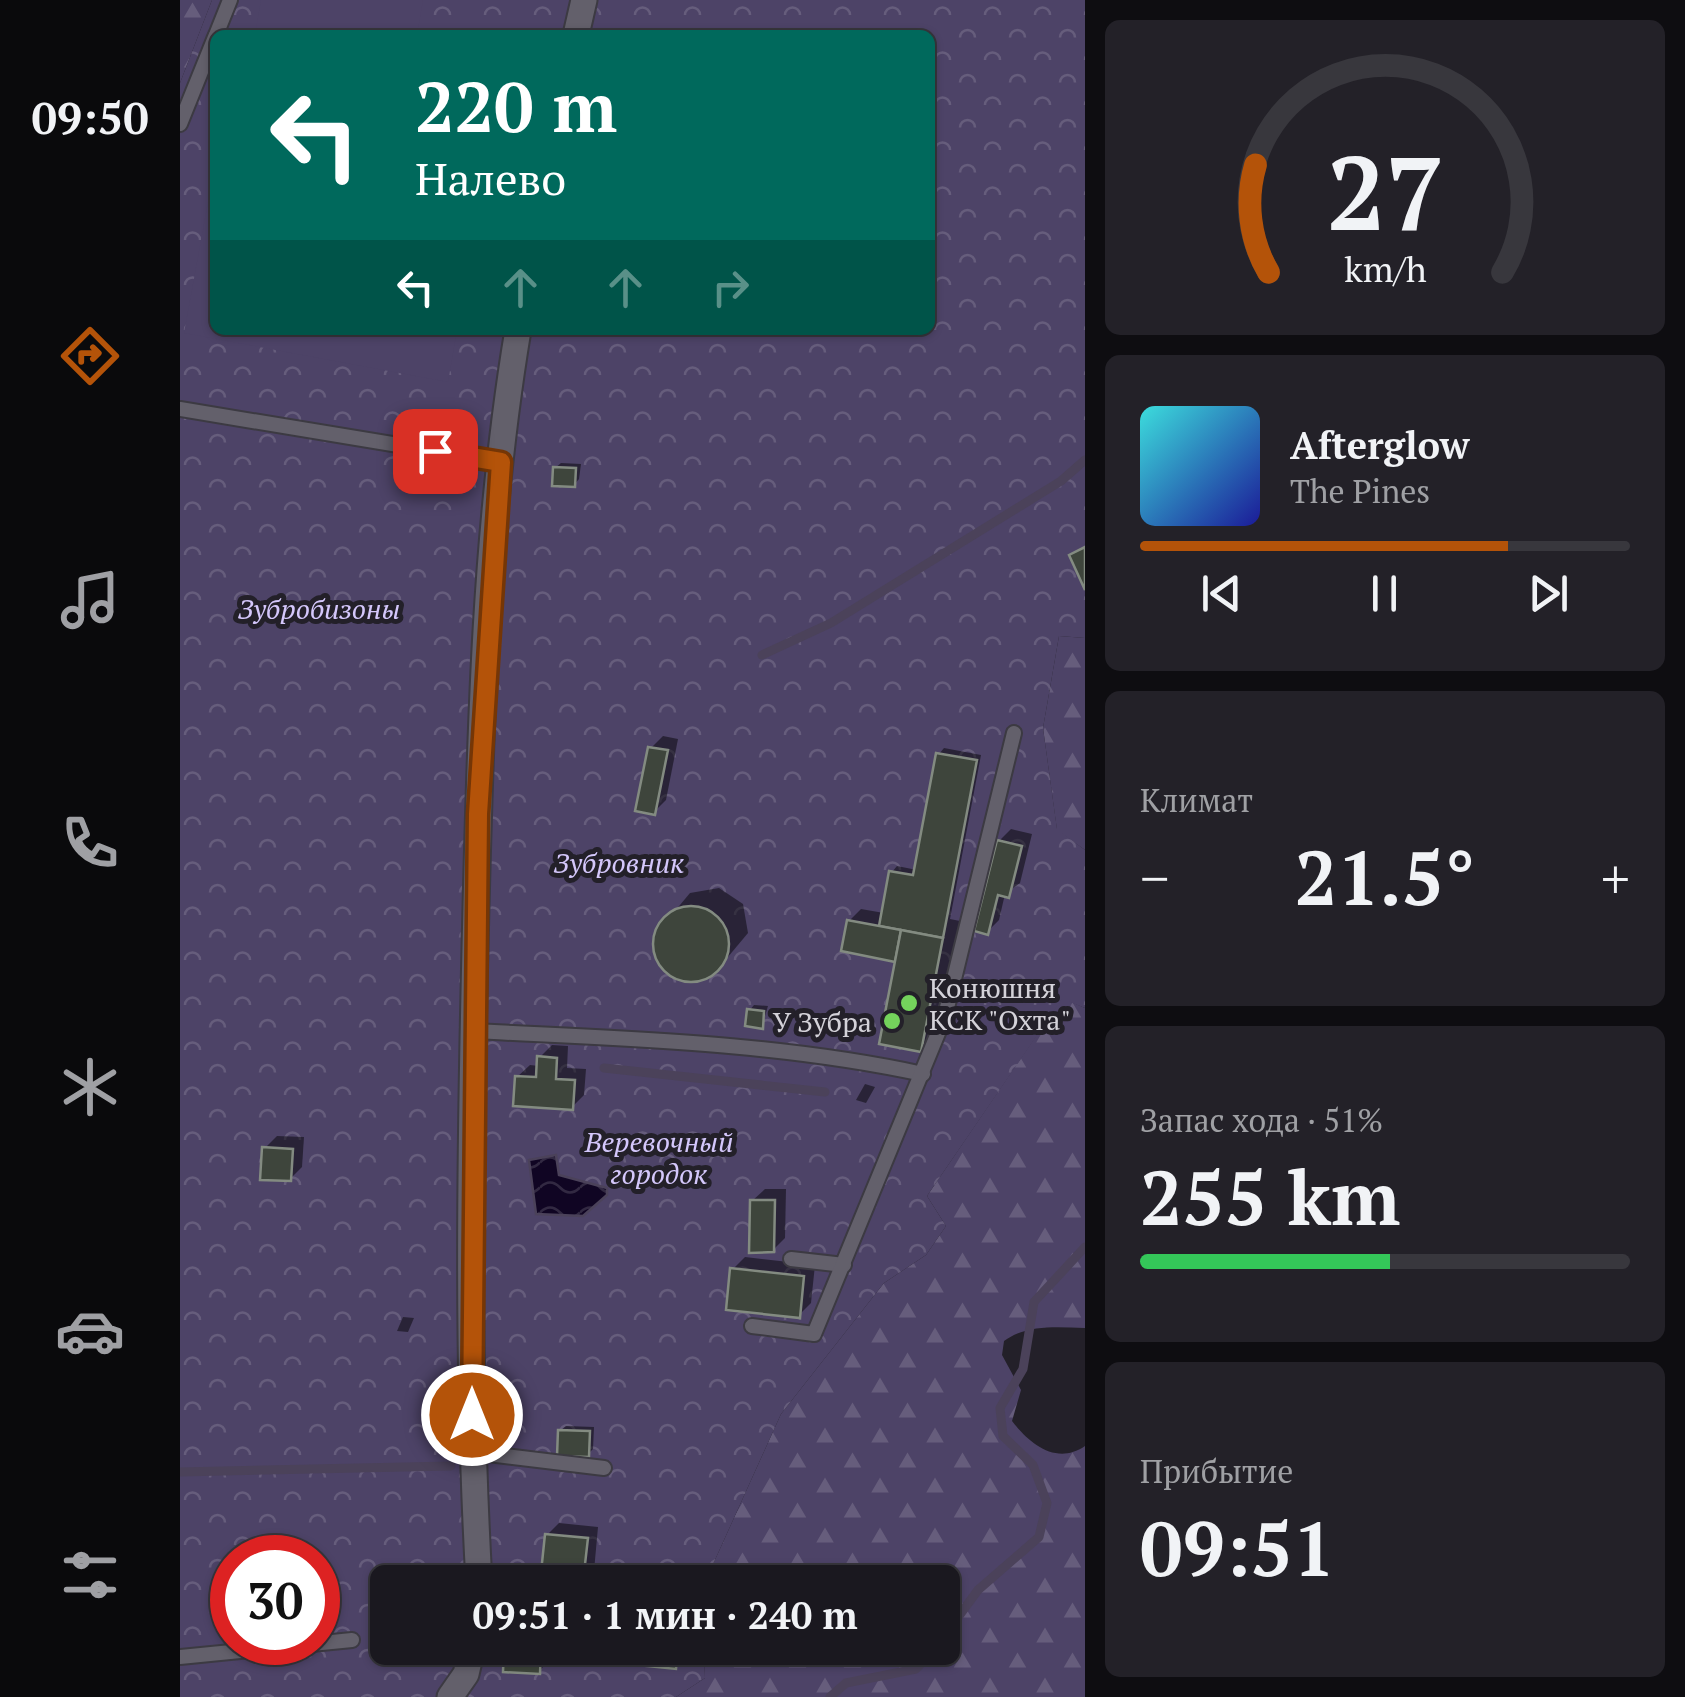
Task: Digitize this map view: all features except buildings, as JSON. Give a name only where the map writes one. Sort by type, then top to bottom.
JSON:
[{"type":"street","points":[[577,30],[584,0]]},
{"type":"street","points":[[478,1565],[472,1452],[473,1031],[483,687],[501,462],[517,335]]},
{"type":"street","points":[[450,1697],[468,1665]]},
{"type":"lane","points":[[218,30],[230,0]]},
{"type":"lane","points":[[180,124],[210,49]]},
{"type":"lane","points":[[180,408],[501,462]]},
{"type":"lane","points":[[752,1326],[814,1334],[945,1016],[1014,733]]},
{"type":"lane","points":[[473,1031],[740,1046],[840,1056],[923,1074]]},
{"type":"lane","points":[[791,1259],[844,1266]]},
{"type":"lane","points":[[472,1452],[604,1468]]},
{"type":"lane","points":[[180,1657],[352,1640]]},
{"type":"green space","points":[[180,0],[212,0],[180,83]]},
{"type":"green space","name":"Зубровник","points":[[212,0],[1085,0],[1085,638],[1059,636],[1043,728],[1057,829],[1085,850],[1085,1008],[1062,999],[927,1196],[946,1226],[926,1255],[884,1283],[781,1414],[713,1565],[370,1565],[370,1665],[705,1665],[705,1678],[676,1697],[180,1697],[180,83]]},
{"type":"green space","points":[[261,0],[423,0],[418,30],[256,30]]},
{"type":"green space","points":[[210,191],[210,335],[456,335],[448,382],[184,333]]},
{"type":"green space","points":[[1059,636],[1085,638],[1085,850],[1057,830],[1043,728]]},
{"type":"green space","points":[[1062,998],[1085,1008],[1085,1328],[1022,1332],[1004,1341],[1002,1355],[1021,1390],[1012,1421],[1019,1429],[1035,1444],[1054,1453],[1074,1452],[1085,1446],[1085,1697],[676,1697],[705,1678],[705,1665],[960,1665],[960,1565],[713,1565],[781,1414],[884,1283],[926,1255],[946,1226],[927,1196]]},
{"type":"water","points":[[556,1155],[559,1175],[607,1188],[607,1195],[583,1216],[536,1214],[529,1160]]},
{"type":"waterway","points":[[762,655],[831,623],[1061,481],[1085,460]]},
{"type":"waterway","points":[[604,1068],[825,1092]]},
{"type":"waterway","points":[[960,1614],[978,1590],[1039,1537],[1047,1503],[1033,1465],[1003,1436],[1000,1408],[1023,1369],[1034,1302],[1085,1247]]},
{"type":"waterway","points":[[180,1472],[451,1466]]},
{"type":"waterway","points":[[830,1697],[846,1683],[920,1665]]},
{"type":"place","name":"Конюшня КСК \"Охта\"","points":[[909,1003]]},
{"type":"place","name":"У Зубра","points":[[892,1021]]},
{"type":"route","points":[[435,451],[501,462],[483,687],[478,814],[472,1415]]},
{"type":"park label","name":"Зубробизоны","points":[[319,608]]},
{"type":"park label","name":"Веревочный городок","points":[[659,1157]]}]
